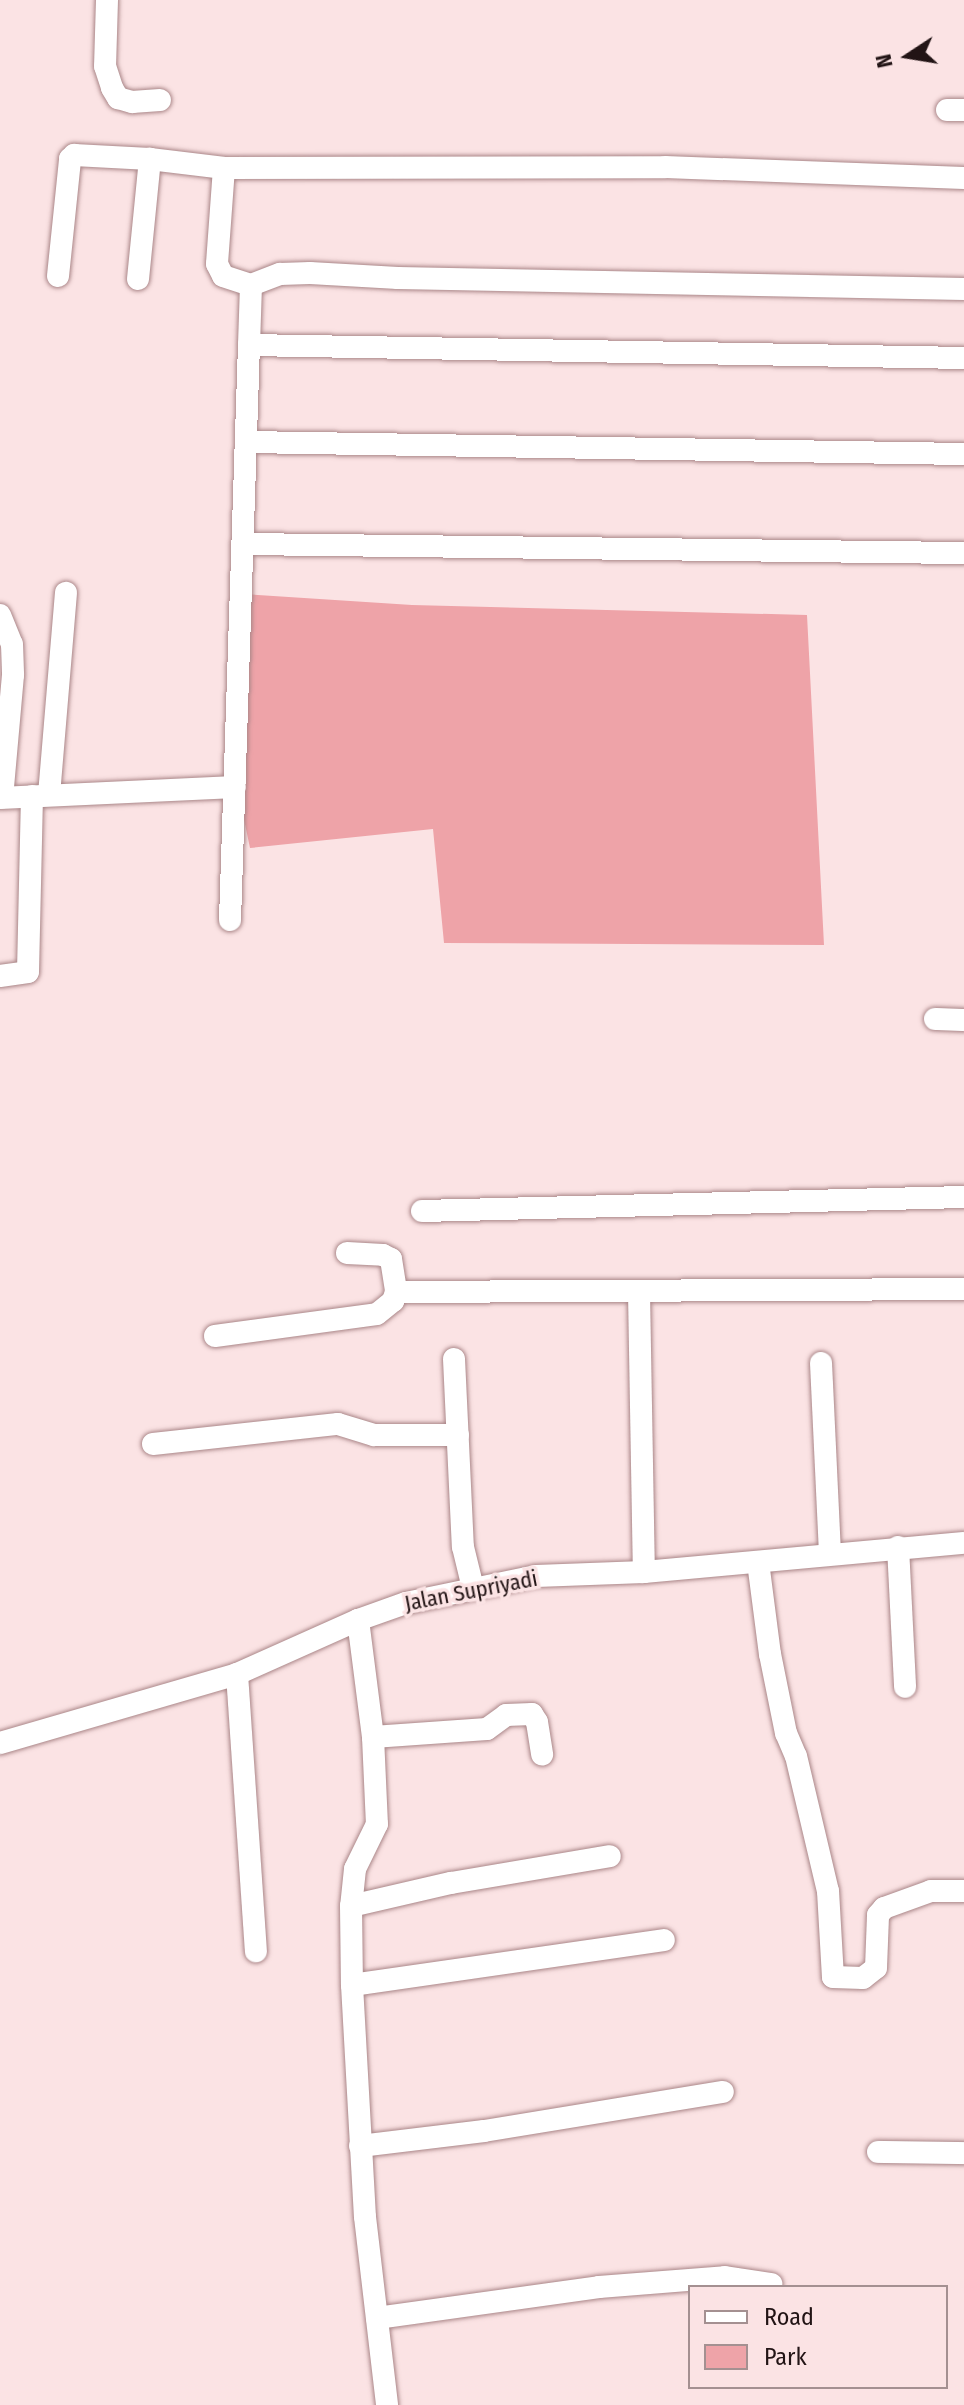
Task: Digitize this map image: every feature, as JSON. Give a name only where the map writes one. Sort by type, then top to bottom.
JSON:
[{"type":"street","points":[[107,0],[105,66],[112,88],[118,98],[132,102],[160,100]]},
{"type":"street","points":[[58,276],[71,156],[150,159],[224,168],[665,167],[964,178]]},
{"type":"street","points":[[138,279],[150,159]]},
{"type":"street","points":[[224,168],[217,264],[223,276],[251,285],[280,274],[310,273],[398,278],[964,289]]},
{"type":"street","points":[[230,920],[251,285]]},
{"type":"street","points":[[249,345],[964,358]]},
{"type":"street","points":[[247,442],[964,454]]},
{"type":"street","points":[[244,544],[964,553]]},
{"type":"street","points":[[22,797],[66,593]]},
{"type":"street","points":[[0,615],[10,632],[13,660],[22,797],[28,972],[0,976]]},
{"type":"street","points":[[22,797],[235,787]]},
{"type":"street","points":[[935,1019],[964,1020]]},
{"type":"street","points":[[422,1211],[964,1197]]},
{"type":"street","points":[[215,1336],[377,1314],[393,1301],[396,1292],[391,1259],[383,1255],[347,1253]]},
{"type":"street","points":[[396,1292],[964,1289]]},
{"type":"street","points":[[639,1292],[644,1572]]},
{"type":"street","points":[[454,1359],[463,1547],[473,1588]]},
{"type":"street","points":[[821,1363],[830,1552]]},
{"type":"street","points":[[153,1444],[338,1424],[374,1435],[458,1435]]},
{"type":"street","name":"Jalan Supriyadi","points":[[0,1743],[237,1674],[358,1620],[406,1603],[473,1588],[536,1576],[644,1572],[830,1552],[964,1543]]},
{"type":"street","points":[[898,1547],[905,1687]]},
{"type":"street","points":[[758,1562],[770,1654],[786,1733],[796,1756],[828,1891],[833,1977],[863,1978],[876,1968],[878,1915],[884,1908],[931,1891],[964,1891]]},
{"type":"street","points":[[358,1620],[373,1737],[377,1824],[355,1869],[351,1906],[352,1985],[360,2146],[387,2405]]},
{"type":"street","points":[[237,1674],[256,1951]]},
{"type":"street","points":[[373,1737],[487,1729],[506,1715],[532,1714],[537,1722],[542,1755]]},
{"type":"street","points":[[351,1906],[451,1883],[610,1856]]},
{"type":"street","points":[[352,1985],[664,1940]]},
{"type":"street","points":[[360,2146],[484,2131],[723,2092]]},
{"type":"street","points":[[878,2152],[964,2153]]},
{"type":"street","points":[[377,2318],[599,2287],[725,2277],[771,2284]]},
{"type":"green space","points":[[244,594],[412,605],[807,615],[824,945],[444,943],[433,829],[250,848],[237,786]]}]
